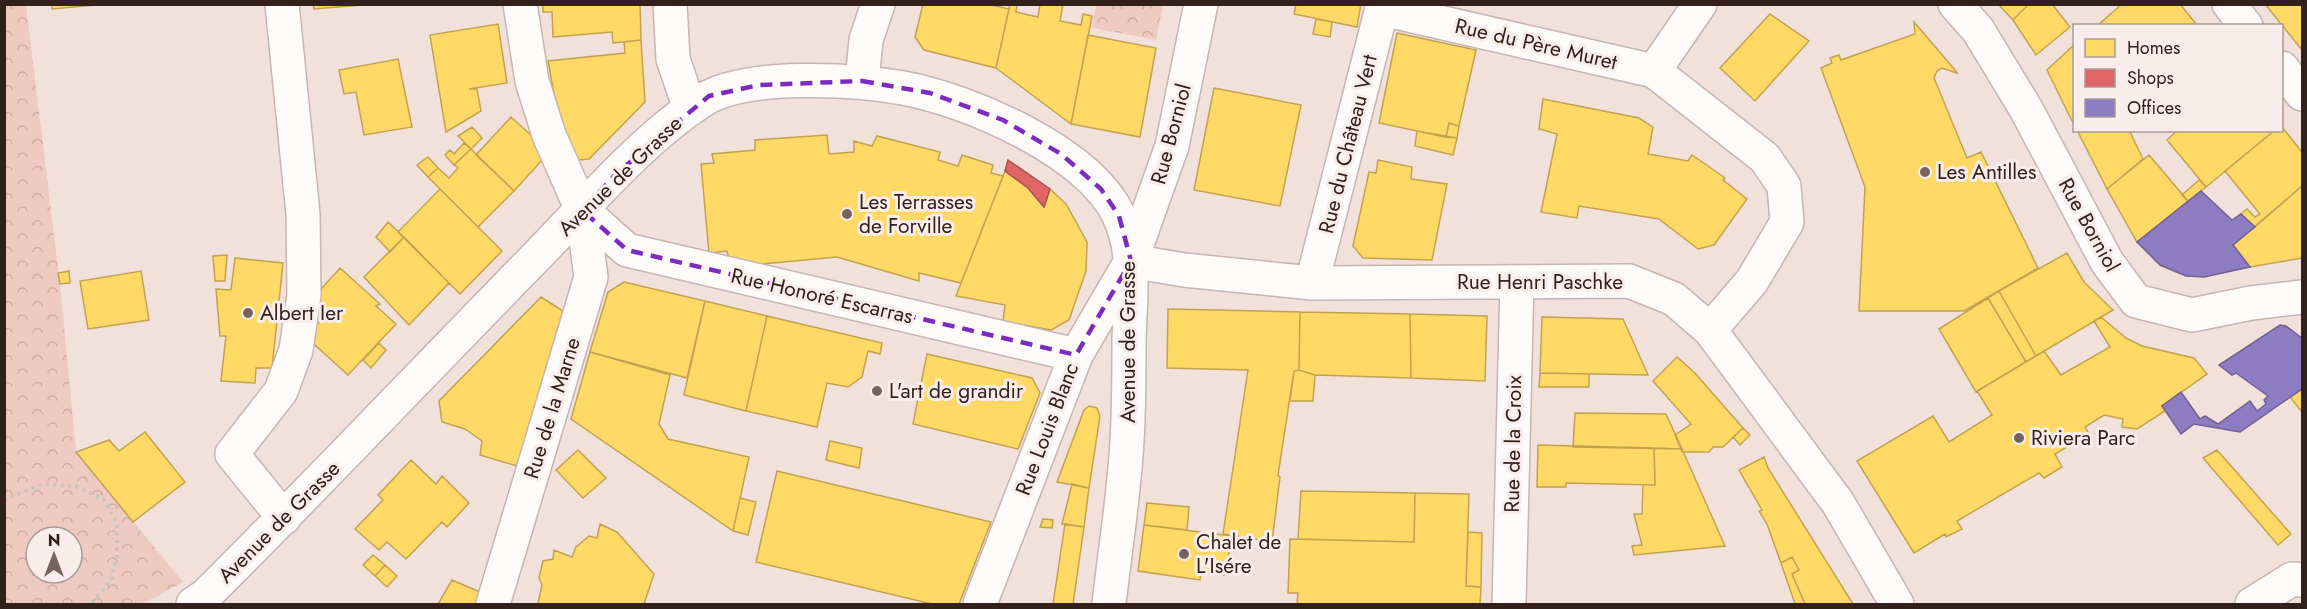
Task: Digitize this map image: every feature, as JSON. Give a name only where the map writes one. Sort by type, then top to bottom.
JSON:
[{"type":"street","points":[[282,4],[303,214],[304,295],[296,350],[281,391],[232,454],[284,518]]},
{"type":"street","points":[[520,4],[532,81],[549,135],[582,210]]},
{"type":"street","points":[[670,4],[673,59],[690,109]]},
{"type":"street","points":[[862,81],[866,40],[878,4]]},
{"type":"street","name":"Rue Borniol","points":[[1131,261],[1172,146],[1201,4]]},
{"type":"street","points":[[1700,4],[1654,70],[1765,158],[1784,186],[1787,222],[1752,281],[1710,330]]},
{"type":"street","name":"Rue Borniol","points":[[1955,4],[1978,30],[2026,109],[2107,262],[2136,301],[2192,315],[2251,303],[2302,297]]},
{"type":"street","points":[[2229,4],[2244,24]]},
{"type":"street","name":"Rue du Père Muret","points":[[1383,7],[1654,70]]},
{"type":"street","name":"Rue du Château Vert","points":[[1312,283],[1383,7]]},
{"type":"street","points":[[2283,69],[2302,94]]},
{"type":"street","name":"Avenue de Grasse","points":[[193,604],[206,596],[284,518],[617,173],[690,109],[709,96],[759,85],[862,81],[930,93],[1003,120],[1061,154],[1101,189],[1119,216],[1131,261],[1127,442],[1109,604]]},
{"type":"street","name":"Rue Honoré Escarras","points":[[582,210],[627,250],[1076,355]]},
{"type":"street","name":"Rue de la Marne","points":[[493,604],[591,277],[582,210]]},
{"type":"street","name":"Rue Henri Paschke","points":[[1131,261],[1184,270],[1312,283],[1517,283],[1629,280],[1674,299],[1710,330],[1838,503],[1897,604]]},
{"type":"street","name":"Rue Louis Blanc","points":[[980,604],[1076,355],[1131,261]]},
{"type":"street","name":"Rue de la Croix","points":[[1509,604],[1517,283]]},
{"type":"street","points":[[2252,604],[2292,579],[2302,580]]},
{"type":"path","points":[[4,500],[42,484],[76,486],[104,500],[117,523],[117,557],[111,580],[91,604]]},
{"type":"highlighted area","points":[[862,81],[930,93],[1003,120],[1061,154],[1101,189],[1119,216],[1131,261],[1076,355],[627,250],[582,210],[617,173],[709,96],[759,85]]},
{"type":"green space","points":[[4,5],[26,5],[60,284],[76,452],[183,582],[142,604],[5,604]]},
{"type":"green space","points":[[1096,5],[1163,5],[1156,40],[1092,28]]},
{"type":"building: Homes","points":[[52,4],[107,4],[52,9]]},
{"type":"building: Homes","points":[[313,4],[362,4],[362,5],[314,9]]},
{"type":"building: Homes","points":[[543,4],[640,4],[641,40],[613,43],[612,32],[553,37],[552,12],[543,12]]},
{"type":"building: Homes","points":[[923,4],[987,4],[1009,9],[996,68],[924,50],[915,37]]},
{"type":"building: Homes","points":[[1010,4],[1017,4],[1016,12],[1038,17],[1040,4],[1063,4],[1060,21],[1081,25],[1083,14],[1092,16],[1071,124],[996,68]]},
{"type":"building: Homes","points":[[1296,4],[1361,4],[1357,27],[1294,14]]},
{"type":"building: Homes","points":[[1998,4],[2029,4],[2013,20]]},
{"type":"building: Homes","points":[[2029,4],[2052,4],[2070,27],[2036,55],[2013,20]]},
{"type":"building: Homes","points":[[2122,4],[2180,4],[2196,24],[2099,24]]},
{"type":"building: Homes","points":[[2265,4],[2302,4],[2302,50],[2283,24]]},
{"type":"building: Homes","points":[[1770,14],[1809,41],[1755,101],[1720,68]]},
{"type":"building: Homes","points":[[1316,19],[1332,22],[1330,37],[1313,34]]},
{"type":"building: Homes","name":"Les Antilles","points":[[1914,22],[1957,73],[1942,68],[1937,71],[1934,78],[1967,158],[1981,152],[2038,268],[1964,311],[1859,311],[1865,187],[1821,68],[1832,63],[1830,58],[1839,55],[1841,60],[1915,34]]},
{"type":"building: Homes","points":[[498,24],[507,83],[469,89],[477,89],[481,111],[446,132],[430,35]]},
{"type":"building: Homes","points":[[1397,33],[1476,50],[1459,126],[1449,123],[1446,137],[1379,123]]},
{"type":"building: Homes","points":[[1088,35],[1156,48],[1140,137],[1071,124]]},
{"type":"building: Homes","points":[[641,40],[645,102],[589,159],[578,160],[560,126],[548,61],[625,53],[624,42]]},
{"type":"building: Homes","points":[[2073,46],[2073,123],[2047,70]]},
{"type":"building: Homes","points":[[398,59],[412,127],[364,135],[356,92],[344,94],[339,70]]},
{"type":"building: Homes","points":[[1214,88],[1301,105],[1280,206],[1194,190]]},
{"type":"building: Homes","points":[[1543,99],[1639,118],[1653,127],[1648,154],[1688,161],[1692,155],[1725,178],[1723,180],[1747,199],[1714,245],[1698,249],[1659,219],[1579,206],[1577,218],[1541,212],[1557,134],[1539,129]]},
{"type":"building: Homes","points":[[511,117],[534,138],[545,157],[514,191],[476,155]]},
{"type":"building: Homes","points":[[1449,123],[1459,126],[1457,138],[1446,137]]},
{"type":"building: Homes","points":[[472,127],[482,138],[471,149],[458,136]]},
{"type":"building: Homes","points":[[2283,128],[2302,152],[2302,186],[2255,227],[2241,214],[2247,209],[2255,217],[2260,214],[2225,171],[2273,132],[2283,132]]},
{"type":"building: Homes","points":[[1417,131],[1457,138],[1453,155],[1415,146]]},
{"type":"building: Homes","points":[[2078,132],[2130,132],[2143,159],[2107,189]]},
{"type":"building: Homes","points":[[2176,132],[2273,132],[2206,187],[2167,140]]},
{"type":"building: Homes","name":"Les Terrasses de Forville","points":[[827,135],[829,154],[854,152],[854,141],[872,146],[877,136],[940,152],[938,160],[958,166],[962,155],[993,165],[991,173],[1003,176],[961,283],[919,273],[919,281],[837,257],[731,267],[727,251],[709,253],[701,164],[714,163],[712,154],[755,150],[755,140]]},
{"type":"building: Homes","points":[[464,143],[471,149],[454,165],[445,155],[450,150],[454,154]]},
{"type":"building: Homes","points":[[471,149],[514,191],[478,227],[428,177],[438,168],[449,178],[458,168],[454,165]]},
{"type":"building: Homes","points":[[2149,155],[2188,201],[2137,242],[2107,189]]},
{"type":"building: Homes","points":[[428,157],[438,168],[428,177],[417,165]]},
{"type":"building: Homes","points":[[1378,160],[1412,167],[1411,179],[1447,184],[1432,260],[1363,258],[1353,246],[1369,172],[1376,173]]},
{"type":"building: Homes","points":[[1005,171],[1028,188],[1044,207],[1050,189],[1066,204],[1087,242],[1086,271],[1069,320],[1051,330],[1003,321],[1005,305],[956,296]]},
{"type":"building: Homes","points":[[2199,180],[2206,187],[2188,201],[2182,195]]},
{"type":"building: Homes","points":[[2302,186],[2302,258],[2250,267],[2233,245]]},
{"type":"building: Homes","points":[[440,189],[502,251],[460,294],[398,232]]},
{"type":"building: Homes","points":[[388,222],[404,237],[390,252],[376,237]]},
{"type":"building: Homes","points":[[404,237],[449,283],[409,325],[364,277]]},
{"type":"building: Homes","points":[[2067,253],[2084,282],[2113,310],[2036,356],[1999,291]]},
{"type":"building: Homes","points":[[227,255],[225,281],[215,281],[213,256]]},
{"type":"building: Homes","name":"Albert Ier","points":[[235,258],[283,263],[272,368],[256,368],[255,383],[221,381],[226,336],[220,336],[216,289],[231,290]]},
{"type":"building: Homes","points":[[340,268],[380,304],[376,306],[396,324],[348,375],[306,337],[329,311],[314,297]]},
{"type":"building: Homes","points":[[69,271],[70,283],[60,284],[58,273]]},
{"type":"building: Homes","points":[[141,271],[149,320],[88,329],[80,281]]},
{"type":"building: Homes","points":[[624,282],[705,301],[687,378],[590,352],[608,292]]},
{"type":"building: Homes","points":[[1999,291],[2036,356],[2026,362],[1988,298]]},
{"type":"building: Homes","points":[[541,297],[563,311],[517,466],[480,455],[482,441],[465,429],[442,422],[439,401]]},
{"type":"building: Homes","points":[[1988,298],[2026,362],[1976,392],[1939,329]]},
{"type":"building: Homes","points":[[705,301],[767,316],[746,411],[684,395]]},
{"type":"building: Homes","points":[[1168,309],[1300,312],[1299,370],[1294,371],[1278,475],[1280,477],[1272,542],[1223,534],[1248,370],[1167,368]]},
{"type":"building: Homes","points":[[1300,312],[1410,314],[1411,378],[1315,375],[1299,370]]},
{"type":"building: Homes","points":[[1410,314],[1487,316],[1485,381],[1411,378]]},
{"type":"building: Homes","points":[[767,316],[882,343],[880,354],[868,351],[862,377],[848,387],[827,383],[817,427],[746,411]]},
{"type":"building: Homes","points":[[1542,317],[1623,319],[1648,375],[1540,373]]},
{"type":"building: Homes","name":"Riviera Parc","points":[[2101,317],[2126,338],[2142,346],[2194,358],[2207,374],[2162,406],[2165,411],[2137,429],[2122,427],[2123,419],[2104,415],[2085,427],[2089,434],[2055,454],[2062,467],[2044,478],[2039,473],[1957,521],[1962,529],[1946,537],[1945,534],[1914,553],[1857,461],[1933,416],[1949,442],[1992,415],[1977,391],[2044,351],[2061,375],[2110,347],[2094,321]]},
{"type":"building: Homes","points":[[379,343],[386,350],[371,368],[363,360]]},
{"type":"building: Homes","points":[[590,352],[670,375],[659,424],[668,439],[749,457],[733,531],[571,419]]},
{"type":"building: Homes","points":[[927,354],[1032,378],[1040,393],[1018,449],[913,424]]},
{"type":"building: Homes","points":[[1677,357],[1694,372],[1743,428],[1723,447],[1713,447],[1709,452],[1682,452],[1675,435],[1691,424],[1653,381]]},
{"type":"building: Homes","points":[[1299,370],[1315,375],[1313,401],[1290,401],[1294,371]]},
{"type":"building: Homes","points":[[1540,373],[1589,374],[1589,387],[1539,387]]},
{"type":"building: Homes","points":[[2302,389],[2302,412],[2290,397]]},
{"type":"building: Homes","points":[[1089,406],[1097,408],[1100,416],[1089,488],[1057,482],[1084,410]]},
{"type":"building: Homes","points":[[1575,413],[1666,414],[1682,449],[1573,447]]},
{"type":"building: Homes","points":[[1743,428],[1750,435],[1740,445],[1733,437]]},
{"type":"building: Homes","points":[[145,432],[185,482],[133,522],[76,452],[109,440],[119,451]]},
{"type":"building: Homes","points":[[830,441],[862,448],[859,468],[826,460]]},
{"type":"building: Homes","points":[[1538,445],[1654,448],[1655,485],[1566,483],[1566,487],[1537,487]]},
{"type":"building: Homes","points":[[1654,448],[1682,449],[1725,546],[1634,555],[1632,546],[1642,545],[1634,514],[1642,514],[1643,485],[1655,485]]},
{"type":"building: Homes","points":[[578,450],[606,478],[583,498],[556,470]]},
{"type":"building: Homes","points":[[2217,450],[2291,534],[2278,545],[2203,458]]},
{"type":"building: Homes","points":[[1764,457],[1768,468],[1853,604],[1805,604],[1792,574],[1799,570],[1792,557],[1781,563],[1767,524],[1759,511],[1762,510],[1739,470]]},
{"type":"building: Homes","points":[[411,460],[436,484],[442,476],[469,503],[447,527],[442,522],[406,559],[387,542],[379,550],[355,529],[383,500],[378,495]]},
{"type":"building: Homes","points":[[777,471],[991,522],[959,604],[932,604],[756,562]]},
{"type":"building: Homes","points":[[1072,484],[1089,488],[1084,527],[1062,524]]},
{"type":"building: Homes","points":[[1301,491],[1415,493],[1414,542],[1298,539]]},
{"type":"building: Homes","points":[[1415,493],[1469,494],[1466,586],[1481,587],[1480,604],[1297,604],[1298,593],[1288,593],[1290,539],[1414,542]]},
{"type":"building: Homes","points":[[740,498],[756,502],[748,535],[733,531]]},
{"type":"building: Homes","points":[[1147,503],[1189,507],[1187,530],[1144,525]]},
{"type":"building: Homes","points":[[1043,519],[1053,520],[1052,528],[1040,527]]},
{"type":"building: Homes","points":[[600,524],[617,532],[654,574],[644,604],[538,604],[542,585],[539,578],[543,561],[553,559],[554,550],[572,557],[576,547],[589,536],[597,538]]},
{"type":"building: Homes","points":[[1065,524],[1084,527],[1073,604],[1053,604]]},
{"type":"building: Homes","name":"Chalet de L'Isére","points":[[1144,525],[1232,536],[1225,575],[1201,573],[1200,580],[1138,571]]},
{"type":"building: Homes","points":[[1468,532],[1482,533],[1481,587],[1466,586]]},
{"type":"building: Homes","points":[[373,555],[385,565],[375,576],[363,565]]},
{"type":"building: Homes","points":[[1792,557],[1799,570],[1792,574],[1805,604],[1795,604],[1781,563]]},
{"type":"building: Homes","points":[[385,565],[397,576],[387,587],[375,576]]},
{"type":"building: Homes","points":[[452,580],[480,592],[476,604],[438,604]]},
{"type":"building: Shops","points":[[1008,160],[1050,189],[1044,207],[1028,188],[1005,171]]},
{"type":"building: Offices","points":[[2201,191],[2232,220],[2241,214],[2255,227],[2233,245],[2250,267],[2204,277],[2186,276],[2160,265],[2137,242]]},
{"type":"building: Offices","points":[[2280,325],[2286,326],[2302,338],[2302,389],[2240,432],[2194,424],[2181,434],[2162,406],[2181,392],[2200,419],[2205,416],[2218,424],[2250,401],[2257,411],[2266,404],[2264,400],[2268,396],[2236,373],[2232,375],[2219,365]]},
{"type":"place","name":"Les Antilles","points":[[1925,172]]},
{"type":"place","name":"Les Terrasses de Forville","points":[[847,214]]},
{"type":"place","name":"Albert Ier","points":[[248,313]]},
{"type":"place","name":"L'art de grandir","points":[[877,391]]},
{"type":"place","name":"Riviera Parc","points":[[2019,438]]},
{"type":"place","name":"Chalet de L'Isére","points":[[1184,554]]}]
